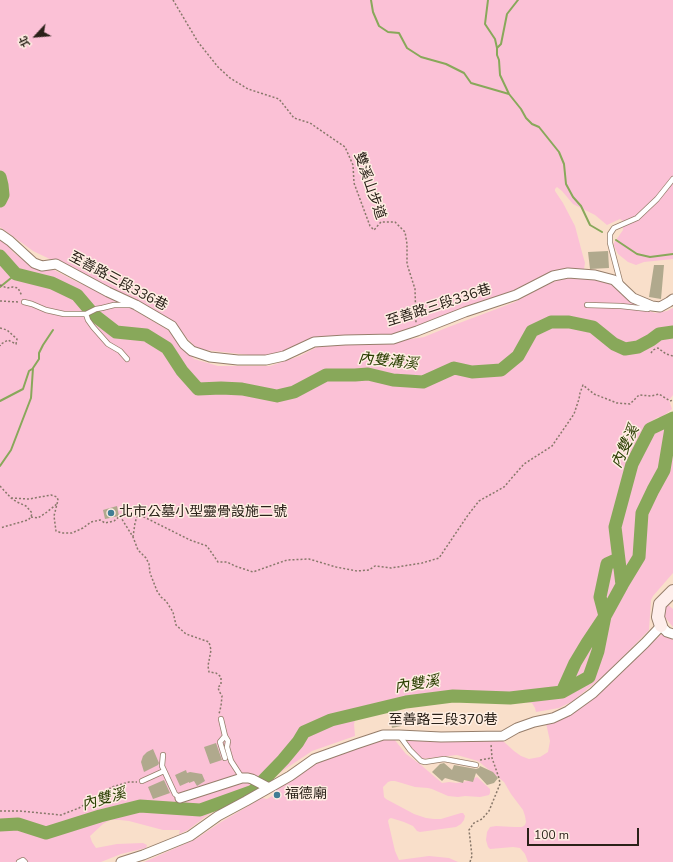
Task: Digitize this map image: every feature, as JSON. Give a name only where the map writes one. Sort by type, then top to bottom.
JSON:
[{"type":"street","name":"至善路三段336巷","points":[[0,234],[34,263],[42,266],[56,264],[108,292],[136,305],[172,326],[184,344],[192,351],[210,357],[238,360],[266,360],[284,356],[314,342],[393,339],[516,295],[553,276],[568,273],[595,275],[614,280],[633,298],[652,306]]},
{"type":"street","points":[[652,306],[660,307],[673,299]]},
{"type":"street","points":[[673,591],[660,604],[658,617],[662,626],[667,632],[673,634]]},
{"type":"street","name":"至善路三段370巷","points":[[120,862],[143,855],[190,836],[218,816],[290,776],[314,759],[383,735],[441,737],[503,736],[517,728],[534,722],[553,718],[568,711],[593,693],[662,626]]},
{"type":"street","points":[[180,798],[242,778],[252,779],[269,788]]},
{"type":"lane","points":[[622,287],[610,243],[610,234],[614,228],[637,218],[657,199],[673,179]]},
{"type":"lane","points":[[24,302],[46,310],[64,314],[86,314],[114,305],[136,305]]},
{"type":"lane","points":[[586,305],[621,306],[648,309],[652,306]]},
{"type":"lane","points":[[86,314],[93,327],[108,344],[120,351],[127,359]]},
{"type":"lane","points":[[221,719],[225,736],[228,741],[227,747],[232,761],[242,778]]},
{"type":"lane","points":[[400,735],[410,750],[421,761],[425,762],[444,759],[476,765]]},
{"type":"lane","points":[[225,736],[220,742],[225,758]]},
{"type":"lane","points":[[163,755],[162,766],[175,794],[180,798]]},
{"type":"lane","points":[[142,781],[164,771]]},
{"type":"lane","points":[[19,862],[23,860],[25,862]]},
{"type":"path","name":"雙溪山步道","points":[[173,0],[198,42],[218,67],[230,78],[248,88],[279,99],[294,118],[310,124],[345,147],[353,165],[354,183],[370,226],[374,230],[380,222],[395,222],[405,232],[407,244],[407,264],[415,290],[417,331]]},
{"type":"path","points":[[0,285],[7,288],[18,288],[24,302],[0,301]]},
{"type":"path","points":[[0,328],[7,330],[17,339],[16,344],[8,340],[0,346]]},
{"type":"path","points":[[651,353],[653,350],[658,348],[666,354],[673,356]]},
{"type":"path","points":[[133,537],[137,516],[142,516],[190,540],[207,546],[218,562],[227,562],[253,572],[287,560],[309,559],[336,567],[357,571],[369,570],[375,566],[391,568],[422,563],[439,558],[460,526],[479,502],[504,486],[524,464],[552,446],[574,414],[583,385],[594,394],[617,403],[630,404],[639,396],[659,394],[670,401],[673,400]]},
{"type":"path","points":[[0,486],[12,498],[29,509],[32,513],[31,517]]},
{"type":"path","points":[[12,498],[29,499],[51,494],[57,498],[58,500],[54,516],[56,531],[62,533],[72,533],[92,522],[100,520],[105,523],[114,521],[120,516],[133,537],[138,550],[149,564],[150,573],[157,591],[160,597],[166,602],[173,612],[176,625],[186,634],[209,642],[211,650],[208,666],[209,672],[216,673],[221,677],[221,685],[218,687],[222,696],[218,716],[221,719]]},
{"type":"path","points":[[0,528],[28,520],[31,517],[38,518],[57,504]]},
{"type":"path","points":[[470,862],[472,856],[469,830],[474,823],[482,819],[489,811],[500,784],[492,758],[491,736]]},
{"type":"path","points":[[476,765],[480,760],[492,758]]},
{"type":"path","points":[[0,811],[20,811],[61,815],[79,808],[112,787],[129,782],[142,781]]},
{"type":"shaded area","points":[[0,0],[673,0],[673,259],[644,262],[636,265],[628,262],[618,254],[614,246],[614,243],[623,230],[623,221],[620,219],[607,225],[595,215],[573,204],[557,187],[555,191],[575,226],[585,263],[584,269],[392,336],[349,336],[266,357],[197,349],[174,324],[119,292],[33,251],[0,227]]},
{"type":"shaded area","points":[[0,237],[14,253],[27,262],[42,270],[54,270],[114,298],[168,330],[194,359],[218,366],[270,366],[300,356],[317,347],[392,342],[424,337],[515,302],[546,285],[559,280],[571,278],[593,278],[606,282],[618,288],[633,303],[655,313],[667,311],[673,308],[673,395],[669,400],[672,409],[661,418],[658,417],[649,423],[648,426],[652,429],[668,428],[673,426],[673,573],[651,600],[649,630],[608,672],[573,701],[559,708],[536,712],[532,703],[494,698],[368,710],[362,712],[356,718],[354,724],[355,736],[312,751],[251,792],[220,807],[188,830],[179,834],[180,830],[163,830],[129,821],[110,820],[103,824],[90,836],[96,848],[117,844],[143,843],[147,845],[146,848],[121,854],[101,862],[0,862]]},
{"type":"shaded area","points":[[667,604],[673,609],[673,627],[664,616]]},
{"type":"shaded area","points":[[663,633],[673,640],[673,862],[528,862],[525,854],[520,848],[513,847],[490,849],[486,840],[487,832],[490,827],[522,827],[526,822],[523,810],[504,782],[478,761],[457,755],[421,759],[404,738],[502,740],[521,756],[529,759],[540,757],[548,752],[550,741],[546,723],[594,697]]},
{"type":"shaded area","points":[[387,737],[394,739],[406,754],[442,783],[457,783],[468,781],[477,777],[490,789],[489,795],[480,797],[458,797],[448,796],[432,789],[415,787],[395,781],[388,782],[383,787],[384,797],[386,799],[414,814],[434,819],[441,819],[461,813],[465,816],[461,824],[456,827],[420,832],[413,826],[404,822],[391,818],[389,819],[388,821],[395,851],[399,860],[429,856],[449,858],[458,862],[144,862],[196,839],[221,822],[262,798],[267,799],[272,796],[273,789],[321,760]]},
{"type":"building","points":[[608,251],[609,268],[590,269],[588,252]]},
{"type":"building","points":[[654,265],[664,265],[661,299],[649,297]]},
{"type":"building","name":"北市公墓小型靈骨設施二號","points":[[117,506],[119,516],[105,519],[103,510]]},
{"type":"building","points":[[398,715],[401,726],[392,728],[390,717]]},
{"type":"building","points":[[216,743],[222,760],[210,764],[204,747]]},
{"type":"building","points":[[153,749],[159,763],[158,765],[144,772],[141,762],[143,756]]},
{"type":"building","points":[[444,763],[452,770],[454,765],[476,769],[480,766],[493,772],[498,778],[494,783],[487,785],[476,773],[473,782],[464,780],[463,783],[445,778],[442,781],[432,772],[440,764]]},
{"type":"building","points":[[186,770],[187,773],[202,774],[205,781],[197,786],[194,781],[180,786],[175,775]]},
{"type":"building","points":[[164,780],[170,793],[153,799],[148,787]]},
{"type":"waterway","points":[[371,0],[373,12],[379,26],[388,32],[399,33],[407,48],[421,57],[446,64],[464,73],[471,83],[509,94]]},
{"type":"waterway","points":[[488,0],[485,24],[495,39],[500,75],[509,94],[526,118],[532,124],[539,127],[559,152],[564,164],[566,184],[573,197],[581,206],[590,225],[602,232]]},
{"type":"waterway","points":[[497,48],[501,44],[507,14],[518,0]]},
{"type":"waterway","name":"內雙溝溪","points":[[0,177],[3,195],[0,201]]},
{"type":"waterway","points":[[616,240],[637,254],[650,257],[673,254]]},
{"type":"waterway","name":"內雙溝溪","points":[[0,256],[16,274],[52,283],[77,295],[94,315],[116,332],[146,335],[167,348],[182,371],[198,389],[242,389],[277,396],[294,392],[326,375],[368,374],[393,380],[423,382],[454,368],[472,372],[501,370],[518,356],[532,331],[551,322],[569,322],[593,327],[614,344],[625,349],[638,347],[659,334],[673,332]]},
{"type":"waterway","points":[[0,287],[16,274]]},
{"type":"waterway","points":[[0,466],[11,450],[31,398],[33,368],[39,359],[39,353],[43,345],[53,330]]},
{"type":"waterway","points":[[0,401],[23,389],[29,371],[32,369]]},
{"type":"waterway","name":"內雙溪","points":[[0,825],[18,824],[46,833],[100,816],[140,806],[200,810],[253,791],[283,760],[304,732],[331,720],[406,702],[453,696],[510,698],[562,692],[589,677],[598,651],[605,616],[622,585],[615,527],[632,464],[650,429],[673,418]]},
{"type":"waterway","points":[[622,585],[639,557],[642,513],[664,470],[673,423]]},
{"type":"waterway","points":[[562,692],[575,663],[605,616],[600,597],[607,564],[618,559]]},
{"type":"place","name":"北市公墓小型靈骨設施二號","points":[[111,513]]},
{"type":"place","name":"福德廟","points":[[277,795]]}]
